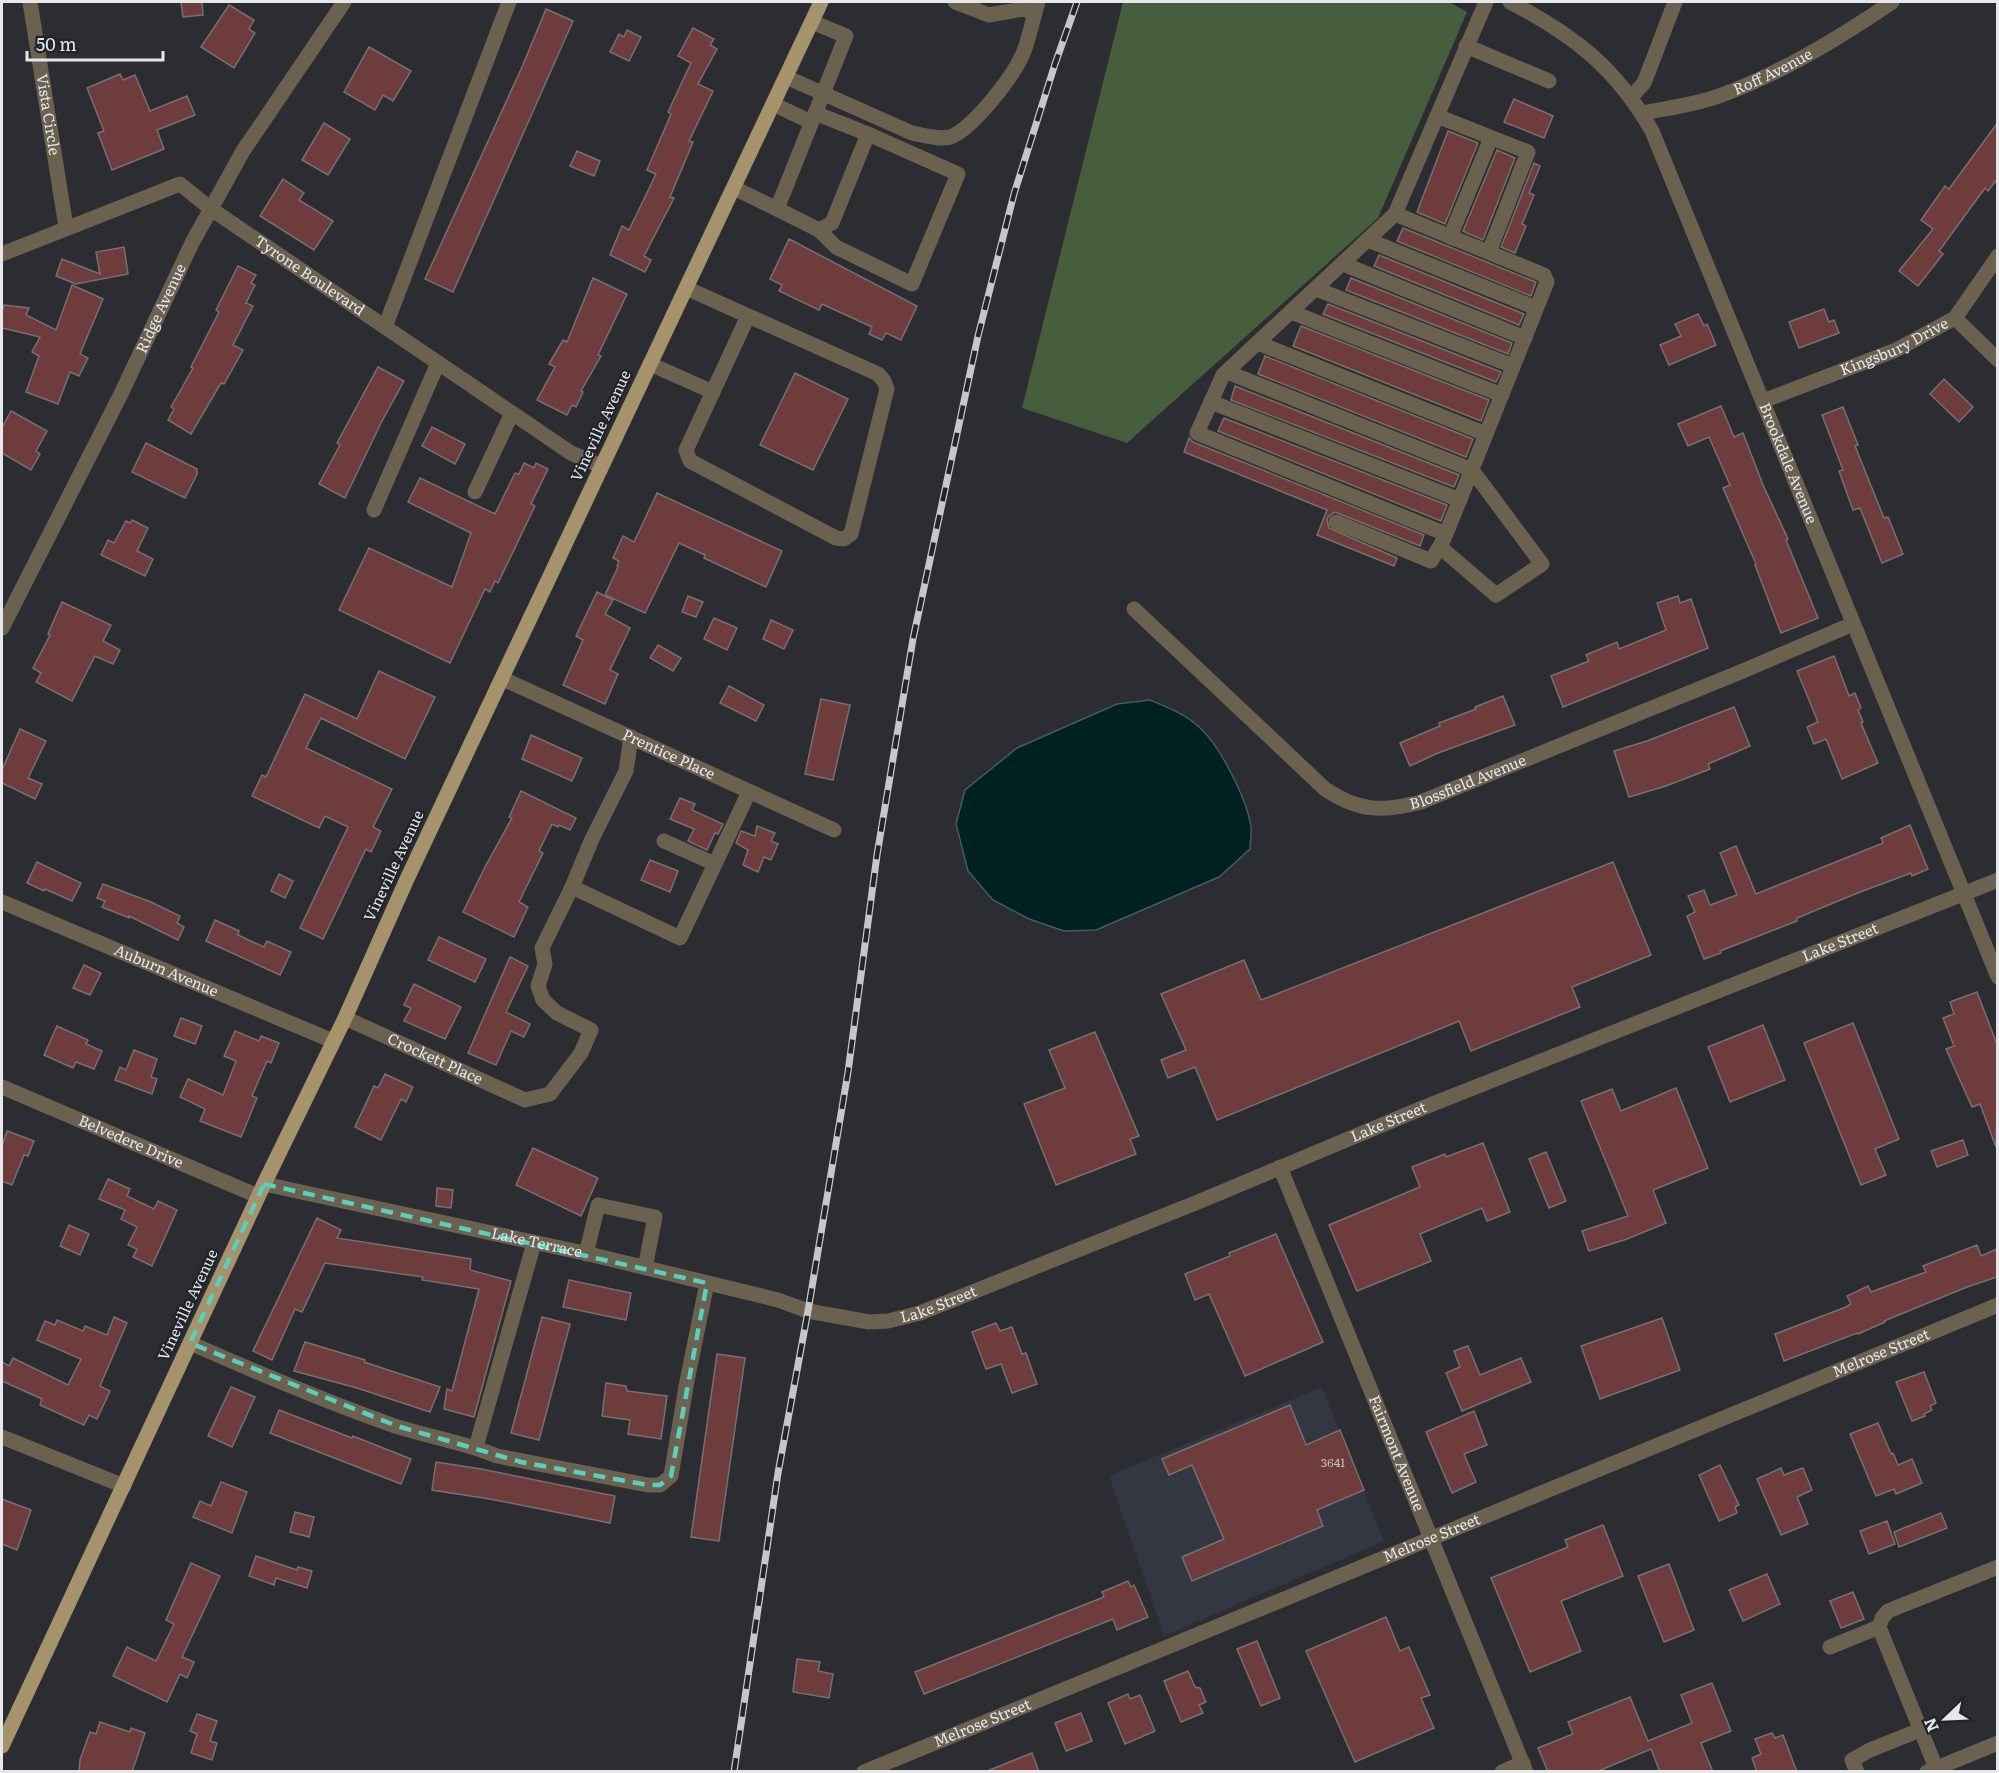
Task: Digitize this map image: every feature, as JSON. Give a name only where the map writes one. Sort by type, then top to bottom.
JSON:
[{"type":"main road","name":"Vineville Avenue","points":[[2,1746],[261,1190],[345,1018],[407,879],[821,2]]},
{"type":"street","name":"Vista Circle","points":[[30,2],[66,227]]},
{"type":"street","name":"Ridge Avenue","points":[[2,628],[121,394],[192,243],[243,151],[344,2]]},
{"type":"street","points":[[385,327],[509,2]]},
{"type":"street","points":[[786,77],[912,133],[933,137],[952,136],[983,111],[1013,73],[1024,51],[1036,7],[990,15],[955,2]]},
{"type":"street","points":[[1227,372],[1472,470],[1542,564],[1496,596],[1443,540],[1197,433],[1223,375],[1395,214],[1486,2]]},
{"type":"street","name":"Brookdale Avenue","points":[[1510,2],[1576,41],[1610,72],[1642,113],[1662,155],[1998,977]]},
{"type":"street","points":[[1631,97],[1644,83],[1675,2]]},
{"type":"street","name":"Roff Avenue","points":[[1642,113],[1701,101],[1751,83],[1811,51],[1892,2]]},
{"type":"street","points":[[777,209],[846,36],[812,22]]},
{"type":"street","points":[[1466,46],[1550,81]]},
{"type":"street","points":[[734,188],[819,230],[836,247],[912,284],[958,174],[868,134],[773,104]]},
{"type":"street","points":[[1437,116],[1528,152],[1489,252]]},
{"type":"street","points":[[819,230],[832,223],[868,134]]},
{"type":"street","points":[[1450,237],[1491,138]]},
{"type":"street","name":"Tyrone Boulevard","points":[[2,254],[180,184],[211,209],[571,453],[601,466]]},
{"type":"street","points":[[1336,522],[1431,561],[1443,540],[1460,500],[1547,282],[1544,275],[1395,214]]},
{"type":"street","points":[[1368,240],[1536,308]]},
{"type":"street","name":"Kingsbury Drive","points":[[1763,401],[1896,350],[1955,318],[1998,256]]},
{"type":"street","points":[[1342,264],[1525,338]]},
{"type":"street","points":[[686,288],[878,374],[884,381],[887,389],[851,534],[844,539],[836,538],[690,461],[686,450],[748,316]]},
{"type":"street","points":[[1316,289],[1514,366]]},
{"type":"street","points":[[1291,312],[1502,395]]},
{"type":"street","points":[[1955,318],[1998,360]]},
{"type":"street","points":[[1258,343],[1486,434]]},
{"type":"street","points":[[374,510],[438,363]]},
{"type":"street","points":[[650,364],[713,392]]},
{"type":"street","points":[[1211,402],[1460,500]]},
{"type":"street","points":[[475,492],[512,413]]},
{"type":"street","name":"Blossfield Avenue","points":[[1134,609],[1325,789],[1340,799],[1381,810],[1421,802],[1852,624]]},
{"type":"street","name":"Prentice Place","points":[[503,678],[834,830]]},
{"type":"street","points":[[632,737],[626,771],[592,839],[572,887],[680,938],[749,792]]},
{"type":"street","points":[[664,841],[715,864]]},
{"type":"street","name":"Lake Street","points":[[808,1311],[869,1322],[888,1321],[920,1312],[1198,1202],[1420,1109],[1998,880]]},
{"type":"street","name":"Crockett Place","points":[[345,1018],[525,1100],[550,1094],[581,1053],[591,1030],[557,1013],[543,1000],[538,986],[545,964],[542,948],[572,887]]},
{"type":"street","name":"Auburn Avenue","points":[[2,902],[333,1041]]},
{"type":"street","name":"Belvedere Drive","points":[[2,1087],[261,1190]]},
{"type":"street","name":"Fairmont Avenue","points":[[1280,1167],[1524,1767]]},
{"type":"street","name":"Lake Terrace","points":[[261,1190],[586,1254],[778,1300],[808,1311]]},
{"type":"street","points":[[586,1254],[598,1205],[655,1217],[645,1268]]},
{"type":"street","points":[[476,1447],[534,1243]]},
{"type":"street","points":[[190,1343],[273,1380],[397,1426],[476,1447],[497,1456],[521,1462],[648,1485],[660,1485],[671,1476],[707,1283]]},
{"type":"street","name":"Melrose Street","points":[[864,1772],[1998,1305]]},
{"type":"street","points":[[2,1437],[124,1486]]},
{"type":"street","points":[[1998,1567],[1888,1611],[1881,1618],[1879,1627],[1920,1730],[1931,1770],[1998,1743]]},
{"type":"street","points":[[1830,1647],[1879,1627]]},
{"type":"street","points":[[1857,1772],[1852,1760],[1870,1749],[1920,1730]]},
{"type":"street","points":[[1502,1772],[1524,1767]]},
{"type":"highlighted area","points":[[264,1184],[707,1283],[671,1476],[660,1485],[648,1485],[521,1462],[397,1426],[190,1343]]},
{"type":"shaded area","points":[[1150,700],[1188,718],[1207,735],[1215,746],[1244,801],[1251,829],[1250,849],[1219,877],[1096,930],[1064,931],[1029,919],[993,900],[968,871],[956,824],[965,790],[1017,748],[1117,704]]},
{"type":"shaded area","points":[[1322,1387],[1384,1541],[1164,1636],[1109,1476]]},
{"type":"green space","points":[[1123,2],[1449,2],[1467,12],[1378,218],[1127,443],[1022,408]]},
{"type":"building","points":[[181,2],[202,2],[203,15],[183,17]]},
{"type":"building","points":[[229,5],[254,20],[249,29],[255,33],[234,68],[201,47]]},
{"type":"building","points":[[546,9],[573,21],[453,292],[425,279],[522,67]]},
{"type":"building","points":[[693,28],[714,39],[710,45],[717,49],[698,84],[713,91],[689,141],[693,142],[670,197],[674,198],[644,256],[651,260],[645,272],[610,255],[622,226],[629,230],[656,174],[647,170],[671,114],[668,112],[691,63],[678,56]]},
{"type":"building","points":[[627,30],[641,37],[629,61],[610,52],[619,34],[624,37]]},
{"type":"building","points":[[369,47],[411,71],[393,101],[383,95],[375,110],[344,92]]},
{"type":"building","points":[[120,74],[123,80],[135,75],[150,111],[187,96],[195,115],[157,130],[164,149],[112,170],[98,133],[104,131],[87,88]]},
{"type":"building","points":[[1514,99],[1553,116],[1544,138],[1504,122]]},
{"type":"building","points":[[1998,122],[1998,178],[1988,191],[1985,188],[1939,251],[1943,254],[1918,286],[1899,271],[1933,229],[1921,220],[1945,186],[1949,189]]},
{"type":"building","points":[[324,123],[350,139],[328,175],[302,160]]},
{"type":"building","points":[[1448,131],[1478,143],[1445,224],[1417,212]]},
{"type":"building","points":[[1497,150],[1515,158],[1483,240],[1463,231]]},
{"type":"building","points":[[577,151],[600,161],[594,176],[570,166]]},
{"type":"building","points":[[1534,163],[1540,166],[1529,193],[1534,195],[1522,224],[1526,226],[1515,253],[1501,247]]},
{"type":"building","points":[[283,179],[304,193],[299,200],[333,221],[314,250],[260,216]]},
{"type":"building","points":[[1403,228],[1536,282],[1531,296],[1397,241]]},
{"type":"building","points":[[789,239],[917,306],[901,340],[886,333],[882,340],[869,334],[872,327],[822,304],[819,310],[779,291],[782,285],[770,279]]},
{"type":"building","points":[[124,247],[128,274],[76,284],[56,276],[62,259],[100,274],[96,252]]},
{"type":"building","points":[[1379,255],[1524,314],[1519,325],[1374,266]]},
{"type":"building","points":[[238,266],[256,275],[251,283],[255,285],[246,303],[253,306],[233,345],[243,350],[191,434],[168,420],[174,409],[171,407],[193,368],[191,367],[219,312],[216,310]]},
{"type":"building","points":[[593,278],[627,294],[598,355],[601,356],[581,391],[583,392],[576,407],[572,405],[567,415],[537,400],[555,367],[549,364],[563,340],[567,342]]},
{"type":"building","points":[[1351,278],[1512,343],[1508,354],[1346,290]]},
{"type":"building","points":[[72,285],[103,299],[80,354],[88,358],[79,376],[70,372],[58,404],[26,392],[39,356],[32,352],[40,337],[2,328],[2,313],[4,305],[29,308],[26,315],[56,330]]},
{"type":"building","points":[[1328,304],[1501,372],[1496,382],[1323,314]]},
{"type":"building","points":[[1824,309],[1829,322],[1834,320],[1839,333],[1799,348],[1789,322]]},
{"type":"building","points":[[1698,314],[1704,326],[1707,324],[1716,345],[1669,365],[1660,345],[1681,336],[1675,324]]},
{"type":"building","points":[[1301,326],[1489,400],[1481,421],[1293,346]]},
{"type":"building","points":[[1265,356],[1473,439],[1466,457],[1258,374]]},
{"type":"building","points":[[378,367],[404,381],[345,498],[319,484],[340,445],[337,443]]},
{"type":"building","points":[[795,373],[848,399],[813,470],[760,445]]},
{"type":"building","points":[[1944,379],[1973,407],[1959,422],[1930,394]]},
{"type":"building","points":[[1235,386],[1459,475],[1454,487],[1231,400]]},
{"type":"building","points":[[1721,406],[1734,437],[1743,433],[1763,485],[1788,539],[1786,540],[1818,618],[1781,633],[1756,564],[1723,488],[1730,485],[1709,437],[1688,446],[1678,424]]},
{"type":"building","points":[[1843,407],[1858,445],[1855,446],[1884,518],[1888,517],[1903,554],[1882,563],[1860,508],[1853,510],[1839,471],[1843,470],[1822,415]]},
{"type":"building","points":[[11,411],[47,431],[36,451],[40,454],[31,470],[2,453],[2,428]]},
{"type":"building","points":[[1224,418],[1447,505],[1441,521],[1218,431]]},
{"type":"building","points":[[432,427],[465,444],[455,464],[422,446]]},
{"type":"building","points":[[1189,438],[1193,442],[1424,535],[1420,546],[1335,512],[1327,519],[1329,528],[1397,558],[1394,566],[1317,535],[1327,510],[1184,452]]},
{"type":"building","points":[[146,443],[197,469],[197,474],[185,498],[132,472]]},
{"type":"building","points":[[524,463],[534,468],[536,463],[548,469],[531,504],[535,506],[498,583],[495,581],[490,592],[485,589],[450,663],[339,610],[369,548],[452,587],[471,533],[408,502],[420,478],[495,514],[515,473],[519,474]]},
{"type":"building","points":[[657,493],[782,551],[766,587],[704,558],[705,555],[679,543],[645,613],[605,595],[618,567],[619,561],[613,558],[623,536],[634,542]]},
{"type":"building","points":[[132,520],[148,528],[137,551],[153,559],[145,576],[101,555],[108,540],[114,543],[126,521],[130,523]]},
{"type":"building","points":[[597,592],[613,600],[605,614],[630,628],[610,670],[618,674],[605,704],[563,685],[583,640],[576,636]]},
{"type":"building","points":[[688,596],[703,602],[696,617],[682,612]]},
{"type":"building","points":[[1678,596],[1680,603],[1691,599],[1708,648],[1563,707],[1551,676],[1589,661],[1586,655],[1617,642],[1619,649],[1666,630],[1657,603]]},
{"type":"building","points":[[62,602],[111,625],[103,641],[120,650],[113,664],[95,656],[72,701],[36,682],[41,673],[33,668],[50,635],[48,634]]},
{"type":"building","points":[[714,618],[737,628],[727,650],[704,639]]},
{"type":"building","points":[[771,620],[793,630],[784,649],[763,639]]},
{"type":"building","points":[[658,645],[681,658],[673,671],[650,658]]},
{"type":"building","points":[[1834,656],[1849,696],[1855,693],[1861,708],[1858,710],[1863,722],[1861,723],[1878,763],[1842,779],[1826,739],[1814,744],[1807,727],[1818,722],[1797,671]]},
{"type":"building","points":[[379,671],[435,697],[405,759],[321,718],[306,748],[392,789],[373,827],[381,831],[371,852],[366,849],[323,939],[300,928],[348,827],[325,816],[319,828],[252,796],[262,775],[266,777],[305,694],[357,719]]},
{"type":"building","points":[[729,686],[764,705],[756,721],[720,703]]},
{"type":"building","points":[[1503,696],[1515,725],[1438,753],[1410,766],[1400,743],[1440,726],[1439,723]]},
{"type":"building","points":[[821,699],[850,705],[833,780],[805,774]]},
{"type":"building","points":[[1734,707],[1750,746],[1708,764],[1710,769],[1629,797],[1614,751],[1647,741]]},
{"type":"building","points":[[20,729],[46,741],[28,778],[42,784],[35,799],[2,783],[2,770]]},
{"type":"building","points":[[531,735],[582,758],[572,781],[522,759]]},
{"type":"building","points":[[521,791],[576,818],[570,830],[552,824],[539,851],[543,853],[519,902],[528,907],[514,937],[463,912],[512,818],[509,817]]},
{"type":"building","points":[[680,798],[695,804],[692,810],[723,824],[718,834],[715,833],[707,850],[688,841],[694,829],[670,819]]},
{"type":"building","points":[[1910,825],[1928,869],[1855,894],[1797,918],[1797,921],[1704,959],[1687,916],[1695,912],[1688,896],[1704,890],[1710,905],[1737,895],[1720,853],[1736,846],[1756,894],[1883,843],[1881,838]]},
{"type":"building","points":[[757,826],[775,833],[771,841],[778,844],[771,860],[764,857],[758,872],[743,865],[748,850],[736,843],[741,831],[755,836]]},
{"type":"building","points":[[650,860],[678,871],[670,892],[641,880]]},
{"type":"building","points":[[37,862],[81,883],[72,901],[27,883]]},
{"type":"building","points":[[1613,862],[1651,955],[1572,987],[1580,1007],[1471,1051],[1459,1021],[1217,1120],[1195,1067],[1168,1078],[1161,1060],[1186,1050],[1161,994],[1244,960],[1261,1000]]},
{"type":"building","points":[[279,874],[293,881],[285,898],[271,891]]},
{"type":"building","points":[[103,884],[180,916],[177,923],[184,927],[178,940],[129,916],[129,918],[102,907],[105,901],[97,898]]},
{"type":"building","points":[[215,920],[239,931],[238,935],[264,947],[267,941],[291,952],[280,975],[206,941]]},
{"type":"building","points":[[439,937],[486,959],[475,982],[428,960]]},
{"type":"building","points":[[510,957],[528,966],[506,1012],[530,1024],[524,1037],[511,1031],[496,1065],[468,1053]]},
{"type":"building","points":[[84,965],[101,973],[90,995],[73,988]]},
{"type":"building","points":[[414,984],[461,1007],[445,1039],[404,1021],[411,1008],[404,1005]]},
{"type":"building","points":[[1977,992],[1998,1047],[1996,1147],[1980,1104],[1972,1107],[1946,1049],[1954,1046],[1943,1018],[1954,1014],[1950,1002]]},
{"type":"building","points":[[181,1018],[202,1026],[195,1044],[174,1036]]},
{"type":"building","points":[[1853,1023],[1899,1139],[1875,1149],[1886,1175],[1861,1185],[1804,1043]]},
{"type":"building","points":[[1763,1025],[1785,1080],[1730,1102],[1708,1047]]},
{"type":"building","points":[[57,1026],[88,1040],[86,1044],[102,1051],[94,1069],[76,1062],[73,1068],[44,1055]]},
{"type":"building","points":[[235,1031],[259,1041],[261,1036],[279,1043],[271,1063],[267,1061],[252,1096],[257,1098],[241,1137],[200,1121],[205,1109],[180,1097],[188,1079],[223,1095],[236,1061],[224,1056]]},
{"type":"building","points":[[1095,1032],[1139,1136],[1130,1139],[1136,1154],[1056,1185],[1024,1104],[1065,1088],[1049,1050]]},
{"type":"building","points":[[134,1050],[157,1059],[151,1077],[157,1079],[152,1094],[115,1080],[120,1067],[126,1070]]},
{"type":"building","points":[[385,1074],[413,1087],[406,1102],[401,1099],[381,1140],[355,1127],[374,1086],[378,1088]]},
{"type":"building","points":[[1676,1088],[1708,1168],[1653,1190],[1666,1223],[1589,1251],[1582,1231],[1628,1216],[1581,1101],[1612,1089],[1621,1111]]},
{"type":"building","points":[[7,1131],[34,1141],[28,1156],[24,1155],[12,1185],[2,1181],[2,1146]]},
{"type":"building","points":[[1963,1140],[1968,1155],[1937,1167],[1931,1151]]},
{"type":"building","points":[[1483,1143],[1510,1212],[1487,1221],[1482,1208],[1420,1234],[1431,1261],[1357,1291],[1329,1225],[1420,1187],[1412,1167]]},
{"type":"building","points":[[533,1148],[598,1178],[581,1216],[516,1185]]},
{"type":"building","points":[[1546,1152],[1566,1201],[1549,1208],[1529,1159]]},
{"type":"building","points":[[108,1179],[130,1189],[127,1196],[154,1209],[158,1201],[177,1210],[152,1266],[133,1257],[137,1249],[128,1245],[137,1227],[121,1219],[125,1210],[99,1199]]},
{"type":"building","points":[[437,1188],[453,1190],[451,1208],[436,1206]]},
{"type":"building","points":[[317,1218],[341,1230],[337,1238],[471,1259],[470,1270],[511,1281],[474,1417],[444,1409],[447,1389],[452,1391],[479,1289],[422,1280],[423,1277],[325,1263],[302,1312],[295,1309],[272,1360],[253,1351]]},
{"type":"building","points":[[69,1225],[89,1234],[80,1255],[60,1246]]},
{"type":"building","points":[[1276,1234],[1323,1342],[1245,1376],[1209,1294],[1195,1300],[1185,1274]]},
{"type":"building","points":[[1977,1245],[1981,1256],[1997,1249],[1997,1277],[1884,1321],[1858,1334],[1784,1361],[1775,1334],[1846,1307],[1851,1304],[1847,1296],[1868,1286],[1871,1292],[1926,1272],[1923,1266]]},
{"type":"building","points":[[569,1280],[631,1293],[626,1320],[563,1307]]},
{"type":"building","points":[[114,1317],[127,1323],[100,1386],[110,1391],[97,1419],[89,1415],[84,1425],[40,1405],[42,1399],[2,1381],[2,1362],[9,1366],[13,1358],[68,1385],[81,1359],[37,1340],[45,1321],[55,1325],[57,1320],[83,1331],[85,1326],[107,1335]]},
{"type":"building","points":[[542,1317],[570,1324],[539,1440],[511,1433]]},
{"type":"building","points":[[1662,1318],[1680,1370],[1600,1399],[1581,1346]]},
{"type":"building","points":[[996,1323],[1000,1331],[1012,1327],[1022,1354],[1026,1353],[1037,1384],[1012,1393],[1001,1364],[986,1369],[972,1332]]},
{"type":"building","points":[[305,1342],[365,1360],[364,1362],[440,1387],[430,1412],[357,1388],[294,1371]]},
{"type":"building","points":[[1468,1346],[1480,1375],[1521,1358],[1531,1382],[1462,1411],[1446,1373],[1460,1367],[1454,1351]]},
{"type":"building","points":[[717,1354],[745,1358],[719,1541],[691,1537]]},
{"type":"building","points":[[1924,1372],[1936,1403],[1930,1406],[1932,1410],[1924,1414],[1925,1416],[1912,1421],[1896,1382]]},
{"type":"building","points":[[606,1383],[626,1386],[627,1391],[667,1396],[661,1439],[628,1434],[630,1420],[602,1416]]},
{"type":"building","points":[[231,1387],[255,1397],[232,1447],[208,1436]]},
{"type":"building","points":[[1290,1405],[1306,1445],[1340,1430],[1364,1490],[1317,1510],[1323,1526],[1192,1581],[1182,1557],[1224,1539],[1192,1465],[1169,1475],[1162,1459]]},
{"type":"building","points":[[279,1410],[411,1459],[401,1484],[270,1433]]},
{"type":"building","points":[[1474,1411],[1487,1445],[1464,1454],[1476,1482],[1452,1493],[1426,1432]]},
{"type":"building","points":[[1878,1423],[1898,1465],[1912,1459],[1922,1483],[1896,1494],[1894,1489],[1876,1496],[1850,1434]]},
{"type":"building","points":[[436,1462],[615,1496],[610,1523],[432,1490]]},
{"type":"building","points":[[1720,1465],[1739,1505],[1735,1507],[1737,1513],[1719,1521],[1699,1475]]},
{"type":"building","points":[[1781,1468],[1784,1475],[1803,1468],[1812,1490],[1797,1497],[1808,1524],[1781,1535],[1757,1479]]},
{"type":"building","points":[[221,1482],[247,1492],[232,1533],[193,1517],[200,1501],[211,1506]]},
{"type":"building","points":[[2,1499],[31,1510],[17,1550],[2,1544]]},
{"type":"building","points":[[295,1512],[314,1517],[309,1537],[290,1532]]},
{"type":"building","points":[[1941,1513],[1947,1528],[1899,1547],[1894,1532]]},
{"type":"building","points":[[1887,1521],[1895,1544],[1869,1554],[1860,1531]]},
{"type":"building","points":[[1603,1525],[1623,1576],[1561,1601],[1581,1651],[1530,1672],[1491,1578],[1568,1547],[1565,1540]]},
{"type":"building","points":[[256,1556],[297,1570],[298,1567],[312,1571],[307,1588],[276,1578],[274,1585],[249,1576]]},
{"type":"building","points":[[191,1563],[220,1576],[182,1657],[194,1662],[187,1678],[180,1674],[167,1702],[113,1676],[127,1647],[156,1661],[174,1624],[166,1620]]},
{"type":"building","points":[[1669,1564],[1694,1630],[1664,1642],[1638,1576]]},
{"type":"building","points":[[1767,1574],[1780,1604],[1743,1621],[1729,1590]]},
{"type":"building","points":[[1128,1581],[1131,1587],[1134,1585],[1148,1617],[1117,1630],[1113,1619],[924,1694],[915,1672],[1104,1597],[1102,1592]]},
{"type":"building","points":[[1853,1592],[1864,1619],[1841,1628],[1830,1601]]},
{"type":"building","points":[[1386,1617],[1400,1651],[1409,1647],[1430,1695],[1421,1698],[1434,1728],[1355,1762],[1306,1651]]},
{"type":"building","points":[[1257,1641],[1280,1698],[1261,1706],[1237,1649]]},
{"type":"building","points":[[797,1659],[820,1662],[818,1671],[833,1674],[829,1698],[793,1692]]},
{"type":"building","points":[[1188,1671],[1195,1687],[1200,1688],[1206,1702],[1199,1705],[1203,1713],[1181,1722],[1164,1681]]},
{"type":"building","points":[[1712,1683],[1731,1731],[1701,1743],[1713,1772],[1660,1772],[1651,1749],[1596,1772],[1548,1772],[1538,1748],[1573,1734],[1568,1722],[1630,1697],[1648,1741],[1692,1723],[1681,1695]]},
{"type":"building","points":[[1128,1694],[1130,1699],[1140,1695],[1155,1731],[1125,1744],[1108,1703]]},
{"type":"building","points":[[1081,1713],[1092,1741],[1066,1751],[1055,1723]]},
{"type":"building","points":[[197,1714],[217,1721],[210,1741],[217,1743],[212,1760],[191,1753],[197,1734],[190,1731]]},
{"type":"building","points":[[100,1722],[130,1732],[131,1728],[145,1733],[132,1772],[79,1772],[80,1760],[90,1732],[96,1734]]},
{"type":"building","points":[[1772,1733],[1775,1738],[1783,1735],[1797,1772],[1757,1772],[1752,1758],[1761,1754],[1755,1739]]},
{"type":"building","points":[[1032,1753],[1039,1772],[987,1771]]},
{"type":"railway","points":[[734,1772],[778,1473],[848,1072],[877,855],[913,639],[978,336],[1014,194],[1077,2]]}]
